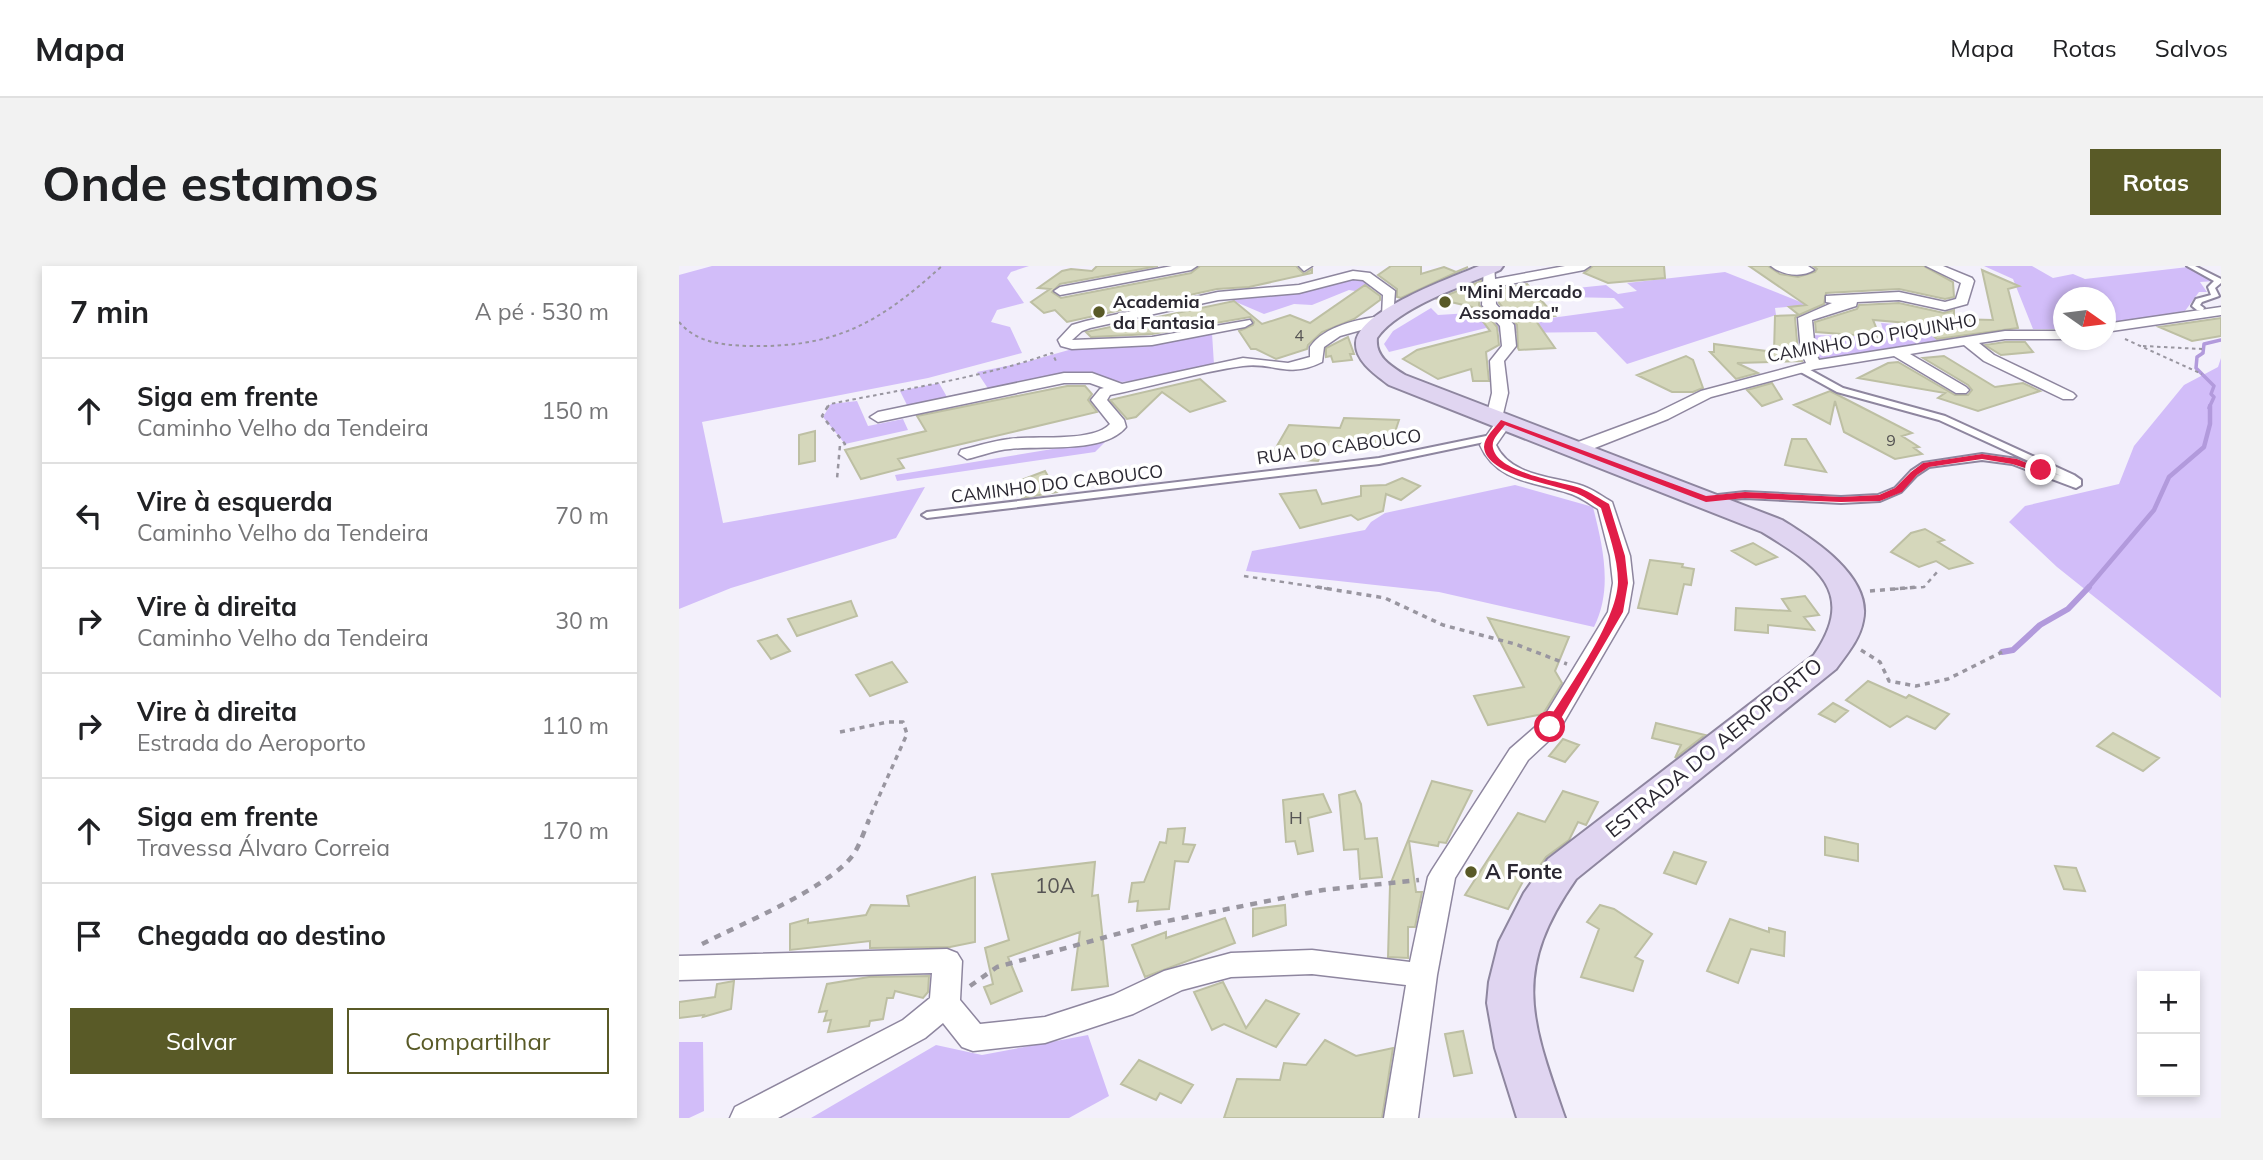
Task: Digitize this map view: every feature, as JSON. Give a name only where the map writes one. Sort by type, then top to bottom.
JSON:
[{"type":"main road","points":[[1491,273],[1385,317],[1367,337],[1366,346],[1375,363],[1397,380],[1496,426],[1576,449],[1772,526],[1806,546],[1832,571],[1843,592]]},
{"type":"main road","name":"ESTRADA DO AEROPORTO","points":[[1541,1118],[1511,1023],[1511,976],[1523,935],[1539,899],[1562,869],[1825,662],[1841,638],[1849,613],[1843,592]]},
{"type":"street","points":[[1060,291],[1191,266]]},
{"type":"street","points":[[1401,1118],[1422,975],[1442,877],[1519,755],[1550,727],[1618,612],[1623,583],[1620,556],[1606,506],[1578,491],[1521,474],[1503,465],[1490,453],[1488,445],[1496,426],[1500,393],[1497,361],[1509,346],[1507,325],[1489,305],[1491,273],[1584,266]]},
{"type":"street","points":[[1777,266],[1786,270],[1808,270]]},
{"type":"street","points":[[1831,299],[1899,296],[1945,306],[1962,302],[1968,281],[1957,274],[1932,266]]},
{"type":"street","points":[[1168,271],[1207,298]]},
{"type":"street","points":[[967,454],[1007,444],[1048,444],[1109,434],[1118,427],[1118,423],[1099,400],[1100,396],[1120,387],[1243,362],[1257,362],[1286,369],[1305,365],[1317,359],[1317,347],[1321,341],[1352,327],[1385,317],[1390,294],[1360,274],[1345,276],[1299,289],[1207,298],[1086,325],[1077,328],[1065,340],[1066,343],[1080,345],[1153,341],[1245,323]]},
{"type":"street","points":[[1807,366],[1805,318],[1841,304],[1879,302],[1936,309]]},
{"type":"street","points":[[2116,326],[2221,310]]},
{"type":"street","name":"CAMINHO DO PIQUINHO","points":[[1576,449],[1662,416],[1706,394],[1807,366],[2005,335],[2053,335]]},
{"type":"street","points":[[1967,340],[1989,358],[2068,396]]},
{"type":"street","points":[[1895,351],[1961,390]]},
{"type":"street","points":[[878,417],[1064,378],[1092,378],[1120,387]]},
{"type":"street","points":[[685,959],[947,961],[945,1003],[973,1038],[1045,1030],[1122,1005],[1175,980],[1231,965],[1312,962],[1422,975]]},
{"type":"street","points":[[747,1118],[914,1029],[945,1003]]},
{"type":"lane","points":[[2190,266],[2218,281],[2211,286],[2215,296],[2199,301],[2196,306],[2200,308]]},
{"type":"lane","points":[[1706,499],[1745,495],[1880,498],[1898,490],[1926,465],[1982,457],[2014,461],[2076,485],[2076,480],[2071,477],[1942,418],[1840,390],[1807,366]]},
{"type":"lane","name":"RUA DO CABOUCO","points":[[1191,485],[1324,465],[1379,461],[1496,426]]},
{"type":"lane","name":"CAMINHO DO CABOUCO","points":[[927,515],[1191,485]]},
{"type":"path","points":[[679,322],[691,335],[735,346],[788,345],[835,338],[879,314],[924,284],[942,266]]},
{"type":"path","points":[[2126,339],[2202,374]]},
{"type":"path","points":[[2137,345],[2201,349]]},
{"type":"path","points":[[1843,592],[1924,587],[1938,572]]},
{"type":"path","points":[[1244,576],[1385,598],[1443,625],[1515,644],[1584,671]]},
{"type":"path","points":[[1841,638],[1880,662],[1889,681],[1916,686],[1948,678],[2002,652]]},
{"type":"path","points":[[685,959],[845,866],[854,854],[907,734],[903,722],[888,722],[840,733]]},
{"type":"path","points":[[945,1003],[997,967],[1111,934],[1323,890],[1442,877]]},
{"type":"shaded area","points":[[712,266],[1029,266],[1011,272],[1007,278],[1024,303],[997,310],[991,322],[1010,327],[1022,353],[928,378],[702,422],[723,523],[925,487],[896,538],[731,588],[679,609],[679,275]]},
{"type":"shaded area","points":[[1984,266],[2032,266],[2053,278],[2073,274],[2085,279],[2188,267],[2216,281],[2200,282],[2207,292],[2199,292],[2185,311],[2116,323],[2116,287],[2053,287],[2053,329],[2033,329],[2013,279]]},
{"type":"shaded area","points":[[1725,272],[1808,305],[1775,308],[1776,315],[1627,364],[1596,332],[1513,333],[1514,323],[1624,308],[1614,298],[1565,297],[1557,290],[1606,285],[1618,294],[1637,291],[1627,283]]},
{"type":"shaded area","points":[[1351,278],[1360,279],[1371,286],[1361,292],[1349,290],[1312,305],[1294,304],[1264,314],[1229,299],[1297,293]]},
{"type":"shaded area","points":[[1431,308],[1438,315],[1486,312],[1501,326],[1497,335],[1486,328],[1389,352],[1384,344],[1393,331]]},
{"type":"shaded area","points":[[1881,323],[1946,328],[1955,340],[1820,360],[1811,335],[1885,337]]},
{"type":"shaded area","points":[[1212,333],[1214,365],[1141,380],[1122,382],[1080,373],[989,390],[977,372],[1076,348]]},
{"type":"shaded area","points":[[2221,358],[2221,698],[2057,567],[2009,522],[2025,506],[2119,484],[2134,446],[2184,385],[2218,367]]},
{"type":"shaded area","points":[[939,383],[947,397],[908,407],[900,391]]},
{"type":"shaded area","points":[[857,401],[868,426],[903,419],[908,430],[845,444],[823,417],[831,404]]},
{"type":"shaded area","points":[[1107,440],[1095,452],[897,481],[895,475]]},
{"type":"shaded area","points":[[1515,485],[1593,507],[1603,553],[1605,583],[1600,613],[1594,627],[1439,592],[1246,571],[1252,551],[1365,530],[1371,522],[1385,513]]},
{"type":"shaded area","points":[[1088,1035],[1109,1096],[1069,1118],[811,1118],[936,1045],[982,1055]]},
{"type":"shaded area","points":[[679,1042],[703,1042],[704,1111],[689,1118],[679,1118]]},
{"type":"building","points":[[1097,266],[1158,266],[1060,284],[1052,292],[1061,298],[1191,273],[1200,266],[1296,266],[1304,274],[1312,269],[1312,273],[1249,287],[1217,289],[1067,322],[1055,310],[1044,313],[1031,302],[1050,289],[1038,288],[1062,271],[1092,271]]},
{"type":"building","points":[[1391,266],[1421,266],[1421,274],[1444,267],[1456,272],[1468,267],[1401,298],[1397,297],[1397,289],[1378,275]]},
{"type":"building","points":[[1593,266],[1664,266],[1665,278],[1608,283],[1584,273]]},
{"type":"building","points":[[1749,266],[1768,266],[1780,274],[1798,277],[1815,272],[1817,269],[1813,266],[1924,266],[1953,282],[1954,297],[1945,299],[1899,289],[1826,293],[1824,304],[1799,315],[1789,307],[1806,305]]},
{"type":"building","points":[[1982,270],[2019,286],[2008,289],[2018,328],[1937,339],[1919,324],[1873,320],[1880,337],[1816,332],[1815,322],[1857,309],[1859,305],[1899,303],[1944,313],[1954,310],[1954,319],[1993,320]]},
{"type":"building","points":[[1481,281],[1479,305],[1497,327],[1499,345],[1486,352],[1489,381],[1473,381],[1471,369],[1438,379],[1403,359],[1417,350],[1490,331],[1472,307],[1438,299]]},
{"type":"building","points":[[1527,284],[1555,316],[1534,318],[1555,348],[1518,348],[1517,325],[1499,303],[1498,289]]},
{"type":"building","points":[[1365,285],[1380,296],[1380,300],[1354,319],[1322,332],[1307,349],[1276,359],[1251,349],[1239,331],[1253,325],[1250,317],[1152,334],[1091,337],[1086,332],[1234,301],[1262,324],[1290,315],[1310,323]]},
{"type":"building","points":[[1798,315],[1795,318],[1798,352],[1802,361],[1737,363],[1758,373],[1736,379],[1710,352],[1714,352],[1714,344],[1774,352],[1775,316]]},
{"type":"building","points":[[2221,318],[2221,336],[2192,341],[2159,327]]},
{"type":"building","points":[[1348,337],[1354,354],[1350,354],[1352,360],[1333,362],[1331,356],[1326,357],[1326,348]]},
{"type":"building","points":[[2025,342],[2033,352],[2001,355],[1985,345]]},
{"type":"building","points":[[1686,356],[1693,360],[1703,388],[1693,392],[1672,392],[1637,375]]},
{"type":"building","points":[[1944,356],[1995,387],[2023,383],[2040,391],[1978,411],[1938,398],[1945,393],[1858,378],[1888,363],[1898,362],[1955,395],[1968,395],[1972,390],[1968,385],[1923,358]]},
{"type":"building","points":[[1200,379],[1225,401],[1190,412],[1162,392],[1136,417],[1127,419],[1110,400]]},
{"type":"building","points":[[1772,383],[1782,399],[1762,406],[1747,390]]},
{"type":"building","points":[[1067,386],[1085,386],[1092,394],[1088,400],[1097,412],[898,459],[904,468],[861,479],[845,450],[926,431],[917,416]]},
{"type":"building","points":[[1830,391],[1912,433],[1902,436],[1919,447],[1914,448],[1922,454],[1895,459],[1844,432],[1835,401],[1830,424],[1794,405]]},
{"type":"building","points":[[1344,418],[1399,420],[1393,438],[1387,438],[1384,448],[1326,445],[1318,461],[1270,458],[1289,425],[1340,428]]},
{"type":"building","points":[[815,431],[815,461],[799,464],[799,435]]},
{"type":"building","points":[[1792,439],[1806,439],[1826,472],[1785,465]]},
{"type":"building","points":[[1045,471],[1057,492],[1022,498],[1019,481]]},
{"type":"building","points":[[1402,478],[1420,486],[1401,500],[1386,494],[1383,511],[1358,520],[1351,515],[1300,528],[1280,494],[1316,490],[1322,504],[1361,496],[1361,486],[1386,485]]},
{"type":"building","points":[[1925,529],[1944,540],[1938,542],[1972,563],[1949,569],[1936,561],[1919,567],[1891,552],[1911,533]]},
{"type":"building","points":[[1753,543],[1777,557],[1756,565],[1732,551]]},
{"type":"building","points":[[1650,560],[1683,564],[1682,567],[1694,569],[1691,585],[1684,584],[1677,614],[1638,608]]},
{"type":"building","points":[[1805,596],[1819,615],[1804,617],[1814,630],[1768,625],[1768,633],[1735,630],[1736,608],[1790,611],[1782,599]]},
{"type":"building","points":[[851,601],[857,616],[797,636],[788,619]]},
{"type":"building","points":[[1488,618],[1569,637],[1555,671],[1562,683],[1543,714],[1488,725],[1474,696],[1524,687]]},
{"type":"building","points":[[777,635],[790,651],[771,659],[758,641]]},
{"type":"building","points":[[892,662],[907,682],[870,696],[856,675]]},
{"type":"building","points":[[1868,681],[1906,698],[1909,695],[1949,714],[1935,729],[1907,716],[1890,727],[1846,700]]},
{"type":"building","points":[[1833,703],[1848,711],[1835,722],[1819,714]]},
{"type":"building","points":[[1656,723],[1705,735],[1675,758],[1681,745],[1652,738]]},
{"type":"building","points":[[2113,733],[2159,758],[2143,771],[2097,746]]},
{"type":"building","points":[[1563,739],[1579,745],[1565,762],[1549,756]]},
{"type":"building","points":[[1432,781],[1472,791],[1446,843],[1439,842],[1438,846],[1409,841],[1416,892],[1422,892],[1415,927],[1408,927],[1408,958],[1388,957],[1390,885]]},
{"type":"building","points":[[1355,791],[1361,804],[1365,839],[1377,838],[1382,877],[1360,879],[1358,849],[1344,850],[1339,795]]},
{"type":"building","points":[[1563,791],[1598,802],[1586,825],[1578,822],[1569,840],[1546,857],[1539,867],[1532,865],[1508,909],[1465,895],[1518,813],[1545,822]]},
{"type":"building","points":[[1323,794],[1331,812],[1308,818],[1313,851],[1298,854],[1295,841],[1286,842],[1283,800]]},
{"type":"building","points":[[1185,828],[1183,844],[1195,845],[1188,862],[1175,861],[1169,909],[1137,911],[1138,901],[1129,902],[1132,883],[1144,882],[1160,842],[1166,843],[1168,829]]},
{"type":"building","points":[[1825,837],[1858,844],[1858,861],[1825,855]]},
{"type":"building","points":[[1674,852],[1706,862],[1696,884],[1664,873]]},
{"type":"building","points":[[1095,862],[1092,896],[1098,895],[1108,986],[1072,990],[1080,932],[1008,957],[1022,991],[991,1004],[984,987],[993,984],[985,948],[1009,940],[992,874]]},
{"type":"building","points":[[2055,866],[2076,868],[2085,891],[2064,889]]},
{"type":"building","points":[[975,877],[975,942],[950,947],[870,948],[870,941],[790,950],[790,924],[808,919],[808,923],[866,915],[871,905],[909,906],[907,896]]},
{"type":"building","points":[[1285,905],[1286,925],[1253,936],[1253,909]]},
{"type":"building","points":[[1600,905],[1614,909],[1652,934],[1635,957],[1643,961],[1633,991],[1581,977],[1599,929],[1587,922]]},
{"type":"building","points":[[1225,918],[1235,943],[1145,977],[1132,945],[1166,932],[1166,938]]},
{"type":"building","points":[[1730,919],[1769,932],[1769,928],[1785,932],[1784,956],[1751,949],[1738,983],[1707,971]]},
{"type":"building","points":[[929,976],[928,992],[923,998],[895,991],[893,998],[887,998],[883,1019],[870,1021],[869,1026],[828,1032],[831,1020],[824,1021],[827,1011],[819,1012],[827,984],[869,977]]},
{"type":"building","points":[[734,981],[731,1009],[703,1017],[704,1015],[679,1018],[679,1002],[715,997],[717,984]]},
{"type":"building","points":[[1223,982],[1246,1028],[1266,1000],[1299,1014],[1276,1047],[1224,1024],[1212,1030],[1194,992]]},
{"type":"building","points":[[1463,1031],[1472,1073],[1454,1076],[1445,1034]]},
{"type":"building","points":[[1325,1040],[1356,1056],[1393,1048],[1382,1118],[1224,1118],[1237,1079],[1280,1080],[1284,1063],[1306,1065]]},
{"type":"building","points":[[1139,1060],[1193,1085],[1181,1103],[1160,1093],[1156,1100],[1121,1084]]},
{"type":"waterway","points":[[2209,408],[2214,397],[2211,394],[2214,386],[2196,368],[2197,357],[2203,353],[2204,344],[2221,340]]},
{"type":"waterway","points":[[2087,589],[2154,510],[2169,477],[2204,447],[2210,424],[2210,406]]},
{"type":"waterway","points":[[2002,652],[2013,650],[2040,625],[2068,609],[2089,587]]},
{"type":"place","name":"\"Mini Mercado Assomada\"","points":[[1445,302]]},
{"type":"place","name":"Academia da Fantasia","points":[[1099,312]]},
{"type":"place","name":"A Fonte","points":[[1471,872]]},
{"type":"route","points":[[1550,727],[1618,612],[1623,583],[1620,556],[1606,506],[1578,491],[1521,474],[1503,465],[1490,453],[1488,445],[1491,438],[1504,422],[1706,499],[1745,495],[1880,498],[1898,490],[1926,465],[1982,457],[2014,461],[2041,470]]}]
